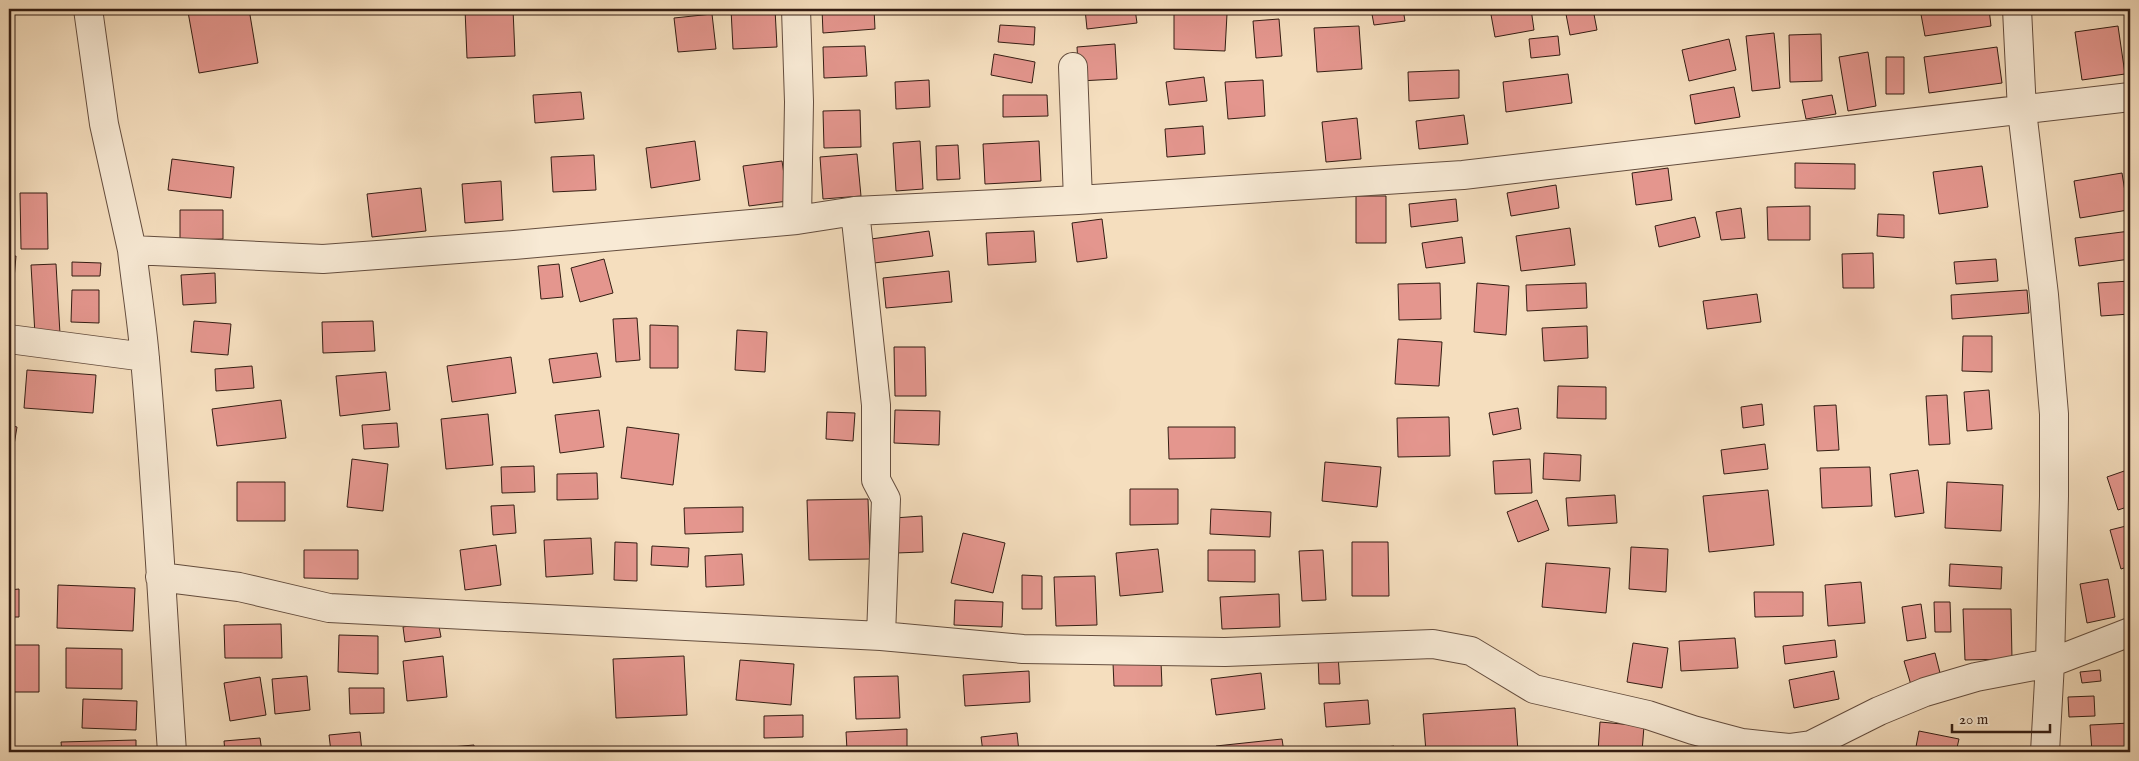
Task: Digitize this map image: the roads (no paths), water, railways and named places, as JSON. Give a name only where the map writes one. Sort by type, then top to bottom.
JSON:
[{"type":"street","points":[[88,9],[104,124],[132,250],[145,357],[159,523],[160,576],[172,752]]},
{"type":"street","points":[[796,9],[799,102],[797,220]]},
{"type":"street","points":[[2017,9],[2022,111],[2044,295],[2054,414],[2050,663],[2045,752]]},
{"type":"street","points":[[1073,67],[1078,200]]},
{"type":"street","points":[[132,250],[323,259],[514,245],[797,220],[855,211],[1078,200],[1463,176],[2130,97]]},
{"type":"street","points":[[855,211],[876,405],[876,480],[886,499],[881,636]]},
{"type":"street","points":[[9,339],[145,357]]},
{"type":"street","points":[[160,576],[239,587],[329,608],[881,636],[1023,649],[1196,652],[1433,644],[1471,650],[1534,690],[1648,715],[1742,743],[1789,748],[1818,742],[1925,692],[1976,676],[2050,663],[2130,632]]}]
